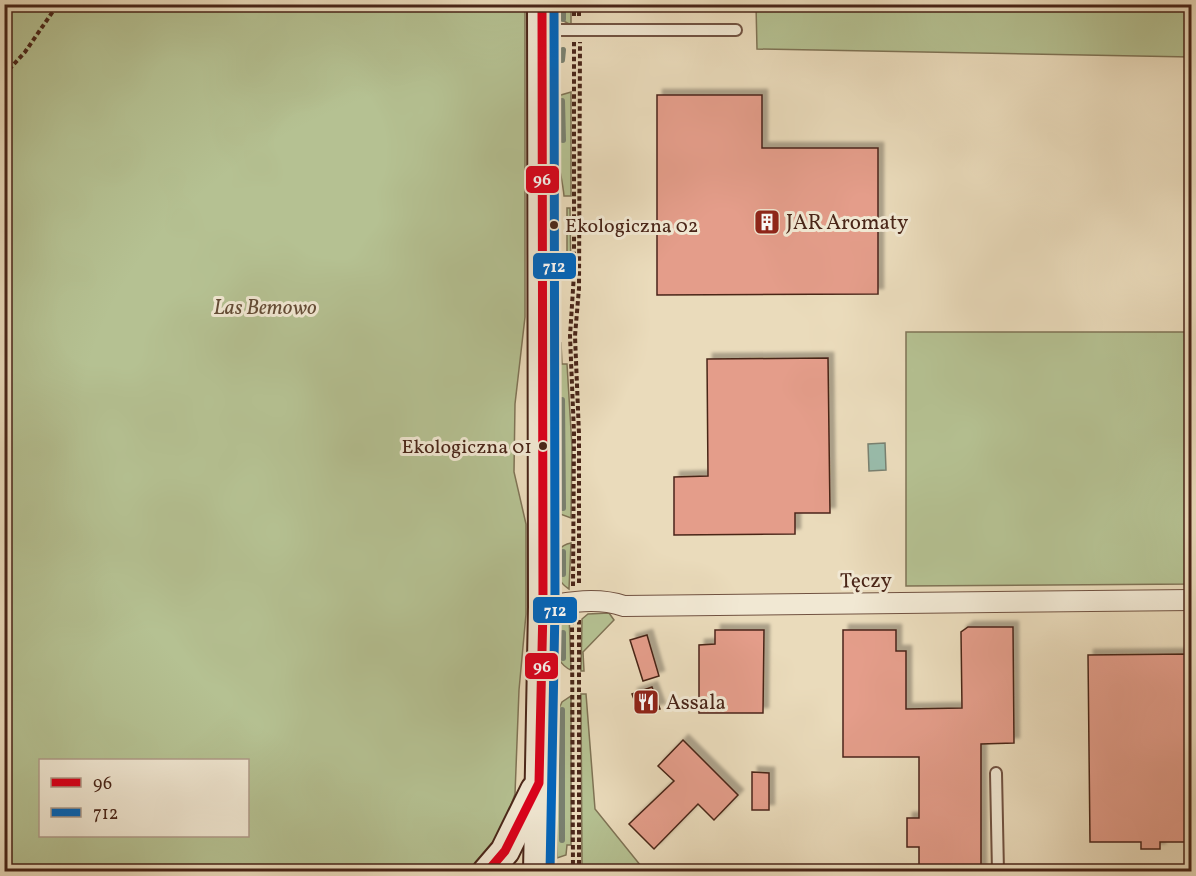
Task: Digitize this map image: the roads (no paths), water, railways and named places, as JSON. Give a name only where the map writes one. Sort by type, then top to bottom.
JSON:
[{"type":"street","points":[[538,872],[543,607],[542,17]]},
{"type":"street","name":"Tęczy","points":[[543,607],[572,601],[608,601],[624,606],[1191,600]]},
{"type":"street","points":[[487,872],[505,850],[539,783]]},
{"type":"lane","points":[[542,17],[577,31],[736,30]]},
{"type":"lane","points":[[996,773],[998,872]]},
{"type":"waterway","points":[[563,4],[563,19]]},
{"type":"waterway","points":[[562,60],[563,50]]},
{"type":"waterway","points":[[562,101],[563,140]]},
{"type":"waterway","points":[[562,400],[563,508]]},
{"type":"waterway","points":[[563,552],[563,574]]},
{"type":"waterway","points":[[563,633],[563,658]]},
{"type":"waterway","points":[[562,710],[562,840]]},
{"type":"place","name":"JAR Aromaty","points":[[767,222]]},
{"type":"place","name":"Ekologiczna 02","points":[[554,225]]},
{"type":"place","name":"Ekologiczna 01","points":[[543,446]]},
{"type":"place","name":"Assala","points":[[646,702]]},
{"type":"park label","name":"Las Bemowo","points":[[265,307]]}]
